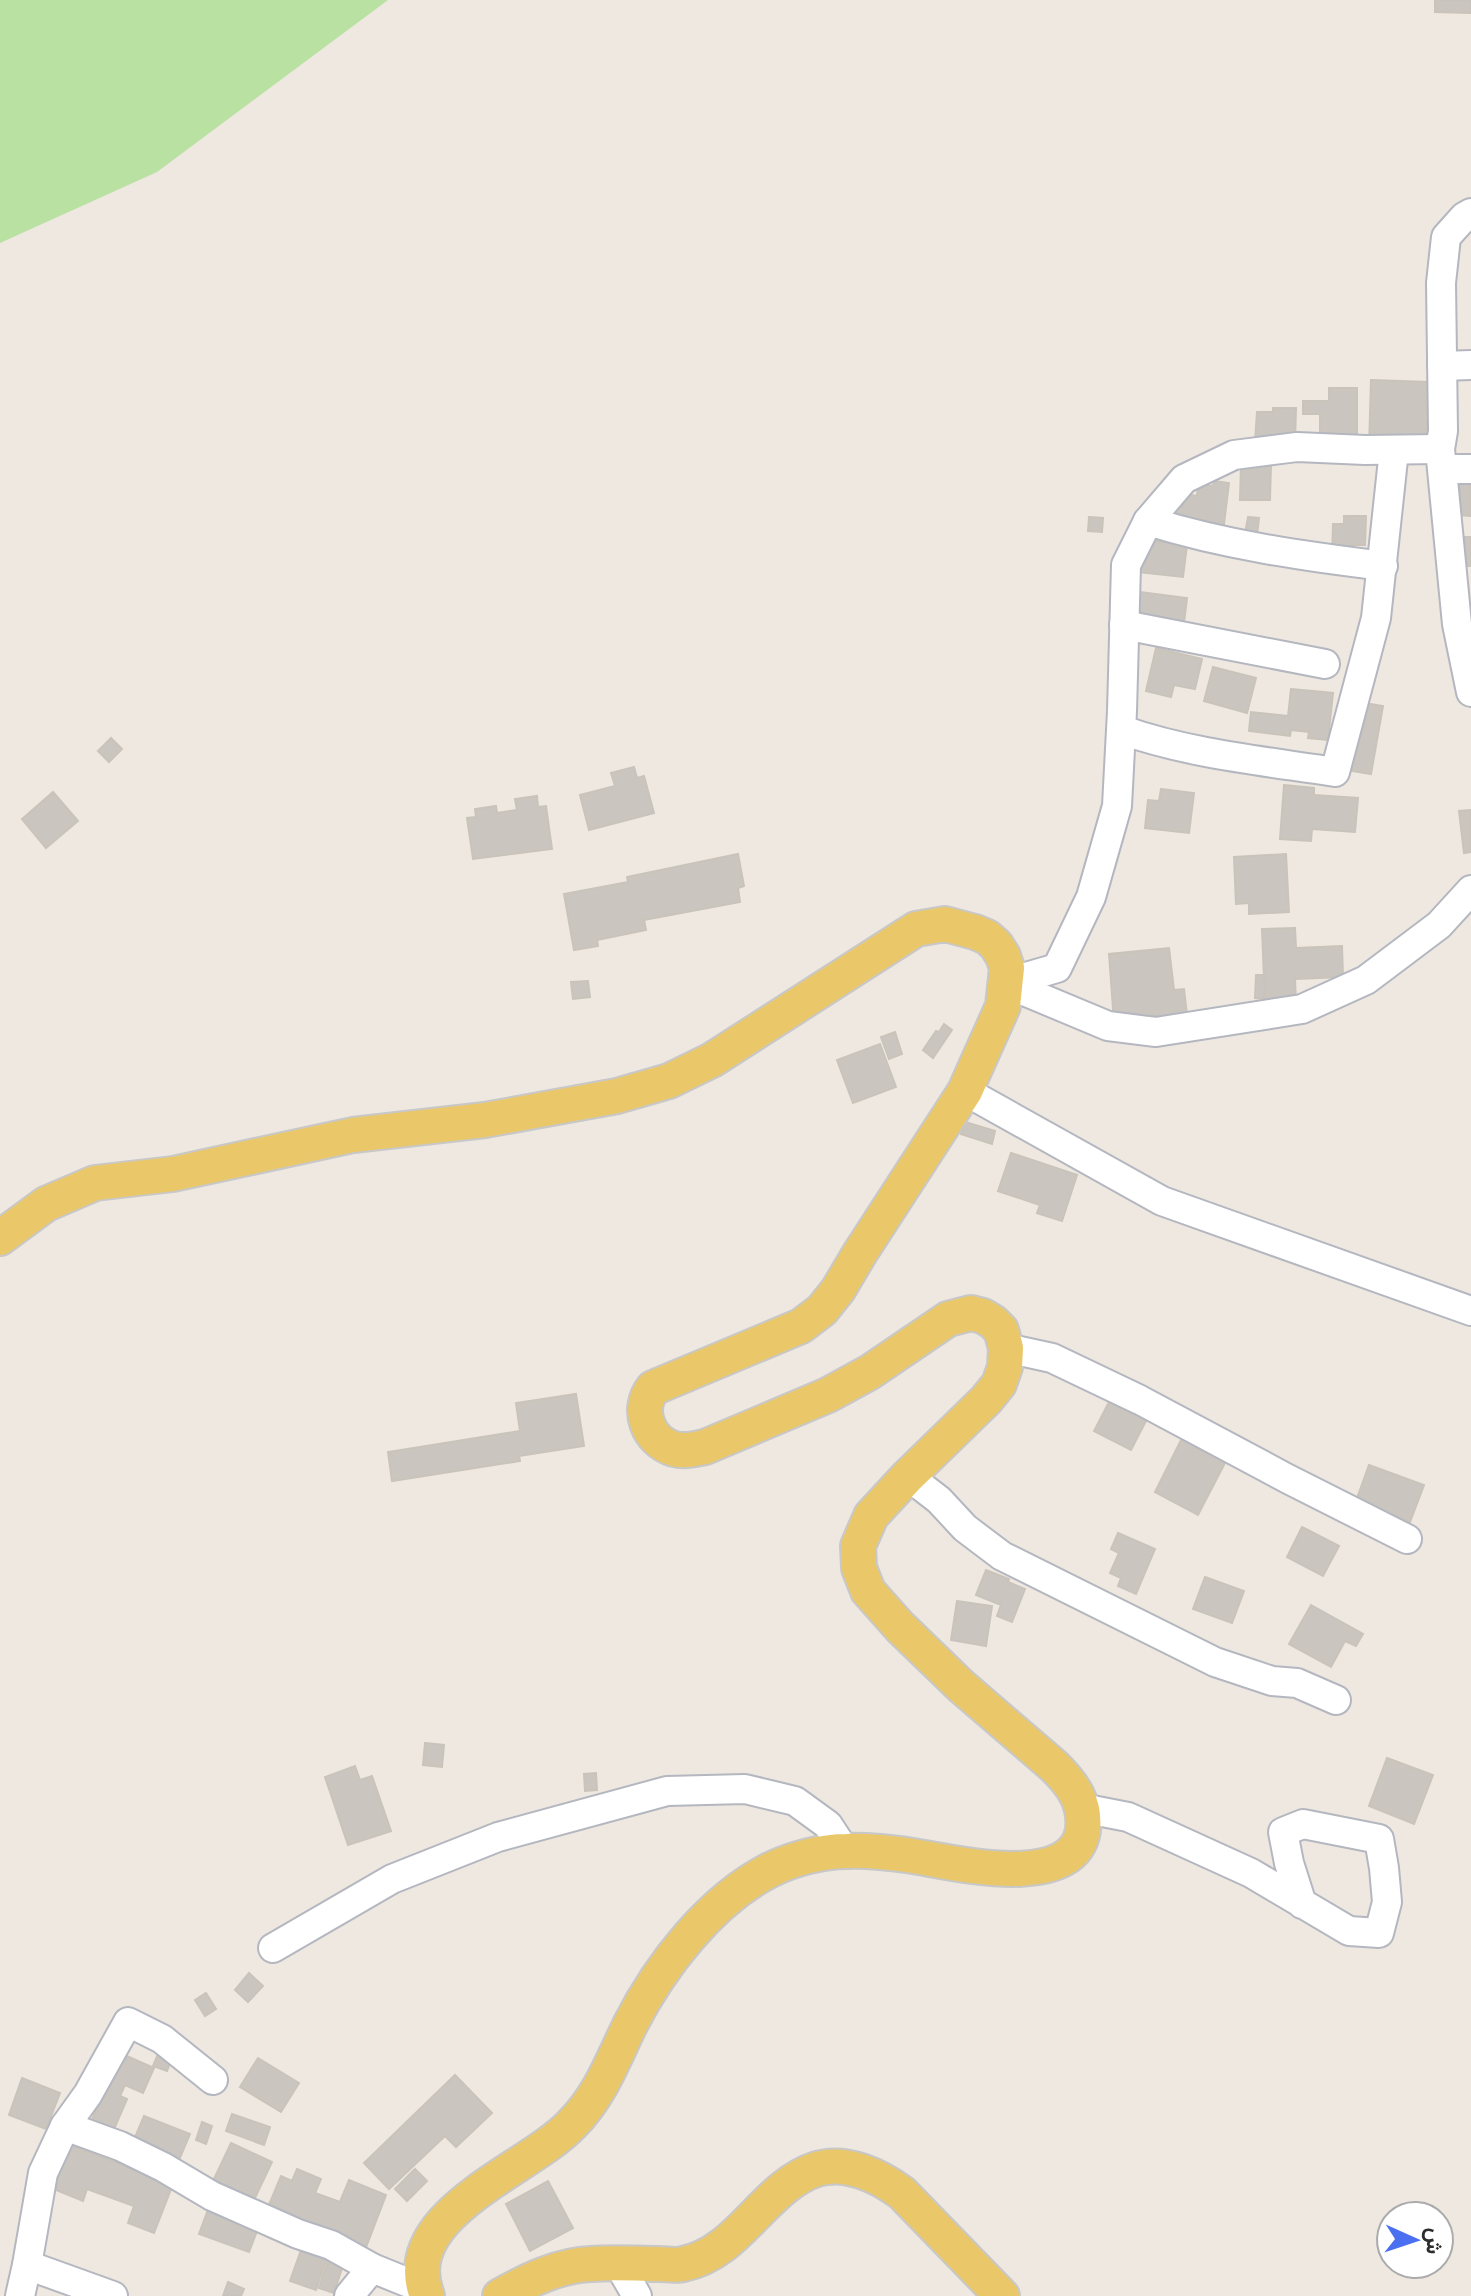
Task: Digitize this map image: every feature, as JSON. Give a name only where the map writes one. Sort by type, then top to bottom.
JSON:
[{"type":"main road","points":[[1,1236],[46,1204],[95,1183],[173,1174],[353,1135],[485,1120],[617,1096],[669,1081],[712,1060],[916,929],[945,924],[975,932],[987,937],[1003,956],[1007,968],[1003,1006],[965,1091],[838,1290],[822,1310],[801,1326],[653,1388],[644,1410],[649,1429],[663,1444],[676,1450],[705,1447],[828,1395],[870,1372],[959,1314],[971,1313],[993,1322],[1001,1330],[1006,1348],[1005,1367],[999,1384],[871,1516],[858,1546],[859,1568],[868,1591],[900,1627],[961,1686],[1055,1767],[1078,1796],[1084,1822],[1082,1837],[1070,1854],[1045,1867],[1016,1869],[845,1851],[804,1858],[771,1870],[733,1895],[673,1955],[631,2024],[596,2095],[565,2133],[493,2180],[464,2202],[439,2228],[423,2254],[421,2277],[426,2292]]},
{"type":"main road","points":[[500,2296],[539,2276],[590,2263],[683,2264],[709,2254],[801,2176],[818,2168],[844,2167],[867,2172],[902,2193],[1002,2296]]},
{"type":"street","points":[[1470,686],[1457,624],[1462,579],[1451,462],[1443,431],[1441,283],[1457,256],[1446,237],[1471,213]]},
{"type":"street","points":[[1442,366],[1471,365]]},
{"type":"street","points":[[1005,983],[1057,968],[1091,897],[1117,806],[1126,565],[1148,521],[1184,479],[1234,455],[1297,447],[1394,450],[1451,462]]},
{"type":"street","points":[[1122,730],[1207,752],[1335,772],[1376,618],[1394,450]]},
{"type":"street","points":[[1148,521],[1191,535],[1292,554],[1383,566]]},
{"type":"street","points":[[1124,625],[1325,664]]},
{"type":"street","points":[[1005,983],[1108,1026],[1156,1032],[1302,1009],[1366,980],[1439,925],[1471,890]]},
{"type":"street","points":[[965,1091],[1162,1201],[1471,1311]]},
{"type":"street","points":[[1006,1348],[1052,1358],[1140,1400],[1407,1539]]},
{"type":"street","points":[[908,1476],[939,1500],[965,1528],[1002,1556],[1051,1582],[1215,1662],[1272,1681],[1297,1683],[1336,1700]]},
{"type":"street","points":[[273,1948],[392,1879],[458,1852],[498,1837],[667,1791],[745,1789],[795,1801],[828,1825],[845,1851]]},
{"type":"street","points":[[1082,1808],[1128,1817],[1251,1873],[1302,1904],[1349,1931],[1379,1933],[1387,1902],[1379,1839],[1303,1824],[1283,1832],[1302,1904]]},
{"type":"street","points":[[20,2296],[43,2173],[65,2126],[88,2094],[128,2022],[162,2039],[213,2080]]},
{"type":"street","points":[[65,2126],[120,2146],[212,2196],[331,2245],[372,2268],[426,2292]]},
{"type":"street","points":[[27,2265],[113,2296]]},
{"type":"street","points":[[619,2265],[637,2296]]},
{"type":"street","points":[[349,2296],[372,2268]]},
{"type":"green space","points":[[0,0],[388,0],[157,172],[0,243]]},
{"type":"building","points":[[1435,0],[1471,0],[1471,13],[1435,12]]},
{"type":"building","points":[[1371,380],[1429,382],[1427,447],[1369,448]]},
{"type":"building","points":[[1329,388],[1357,388],[1357,444],[1320,444],[1320,414],[1303,414],[1303,401],[1329,401]]},
{"type":"building","points":[[1273,408],[1296,408],[1295,443],[1255,441],[1257,412],[1273,412]]},
{"type":"building","points":[[1241,464],[1271,465],[1270,500],[1240,500]]},
{"type":"building","points":[[1446,480],[1471,481],[1471,516],[1444,514]]},
{"type":"building","points":[[1214,481],[1229,483],[1223,532],[1167,525],[1169,504],[1183,506],[1185,494],[1197,496],[1198,484],[1213,486]]},
{"type":"building","points":[[1344,516],[1366,516],[1365,545],[1350,545],[1350,556],[1332,556],[1333,524],[1344,524]]},
{"type":"building","points":[[1089,517],[1103,518],[1102,532],[1088,531]]},
{"type":"building","points":[[1248,517],[1259,518],[1257,535],[1245,534]]},
{"type":"building","points":[[1462,537],[1471,537],[1471,566],[1461,566]]},
{"type":"building","points":[[1148,540],[1187,545],[1183,577],[1137,572]]},
{"type":"building","points":[[1140,592],[1187,598],[1183,630],[1135,623]]},
{"type":"building","points":[[1156,648],[1202,659],[1195,689],[1174,685],[1171,697],[1146,691]]},
{"type":"building","points":[[1213,667],[1256,678],[1247,713],[1204,701]]},
{"type":"building","points":[[1291,689],[1333,693],[1328,740],[1308,738],[1309,732],[1291,730],[1290,736],[1249,731],[1251,712],[1288,716]]},
{"type":"building","points":[[1358,702],[1383,706],[1371,774],[1346,770]]},
{"type":"building","points":[[111,738],[122,749],[109,762],[98,751]]},
{"type":"building","points":[[634,767],[637,778],[644,776],[654,813],[589,830],[580,795],[615,786],[611,773]]},
{"type":"building","points":[[1284,785],[1314,788],[1314,795],[1358,798],[1355,832],[1312,829],[1311,841],[1280,839]]},
{"type":"building","points":[[1161,789],[1194,793],[1189,833],[1145,828],[1148,800],[1159,801]]},
{"type":"building","points":[[53,792],[78,821],[46,848],[22,819]]},
{"type":"building","points":[[537,796],[538,807],[546,806],[552,849],[473,859],[467,818],[476,817],[475,809],[496,806],[497,813],[517,810],[515,799]]},
{"type":"building","points":[[1471,810],[1471,852],[1464,853],[1459,811]]},
{"type":"building","points":[[738,854],[744,886],[738,888],[740,902],[644,920],[646,930],[597,940],[598,946],[574,950],[564,894],[628,882],[627,877]]},
{"type":"building","points":[[1286,854],[1289,912],[1249,914],[1249,903],[1236,904],[1234,857]]},
{"type":"building","points":[[1295,928],[1296,948],[1342,946],[1343,977],[1295,979],[1296,1003],[1265,1004],[1262,929]]},
{"type":"building","points":[[1169,948],[1174,990],[1184,989],[1187,1015],[1114,1022],[1109,954]]},
{"type":"building","points":[[1256,975],[1265,975],[1264,999],[1255,998]]},
{"type":"building","points":[[588,981],[590,997],[573,999],[571,982]]},
{"type":"building","points":[[944,1024],[952,1030],[933,1058],[923,1050]]},
{"type":"building","points":[[895,1032],[902,1054],[889,1059],[881,1037]]},
{"type":"building","points":[[880,1044],[896,1087],[853,1103],[837,1060]]},
{"type":"building","points":[[965,1122],[995,1131],[992,1144],[961,1134]]},
{"type":"building","points":[[1011,1153],[1077,1175],[1062,1221],[1037,1213],[1040,1205],[998,1191]]},
{"type":"building","points":[[576,1394],[584,1446],[519,1456],[520,1461],[392,1481],[388,1452],[520,1431],[516,1403]]},
{"type":"building","points":[[1110,1400],[1147,1419],[1131,1450],[1094,1431]]},
{"type":"building","points":[[1182,1438],[1226,1461],[1198,1515],[1155,1492]]},
{"type":"building","points":[[1369,1465],[1424,1485],[1410,1522],[1356,1501]]},
{"type":"building","points":[[1302,1527],[1339,1546],[1323,1576],[1287,1557]]},
{"type":"building","points":[[1118,1533],[1155,1549],[1136,1594],[1118,1586],[1121,1578],[1110,1573],[1119,1553],[1111,1549]]},
{"type":"building","points":[[986,1570],[1025,1589],[1012,1622],[997,1616],[1001,1605],[976,1595]]},
{"type":"building","points":[[1205,1577],[1244,1591],[1232,1623],[1193,1609]]},
{"type":"building","points":[[957,1601],[992,1606],[986,1646],[951,1640]]},
{"type":"building","points":[[1311,1605],[1363,1634],[1356,1646],[1345,1641],[1331,1667],[1289,1644]]},
{"type":"building","points":[[425,1743],[444,1745],[442,1767],[423,1765]]},
{"type":"building","points":[[1387,1758],[1433,1775],[1414,1824],[1369,1806]]},
{"type":"building","points":[[355,1766],[360,1780],[372,1776],[391,1831],[348,1845],[325,1777]]},
{"type":"building","points":[[596,1773],[597,1790],[585,1791],[584,1774]]},
{"type":"building","points":[[249,1973],[263,1986],[248,2002],[235,1990]]},
{"type":"building","points":[[206,1993],[216,2009],[205,2016],[195,2000]]},
{"type":"building","points":[[160,2049],[173,2055],[167,2071],[153,2066]]},
{"type":"building","points":[[120,2053],[154,2068],[143,2093],[125,2085],[120,2096],[127,2099],[112,2134],[90,2124]]},
{"type":"building","points":[[258,2058],[299,2083],[281,2112],[240,2087]]},
{"type":"building","points":[[455,2075],[492,2113],[456,2147],[445,2136],[389,2189],[364,2163]]},
{"type":"building","points":[[22,2078],[60,2093],[46,2129],[9,2115]]},
{"type":"building","points":[[232,2114],[270,2127],[264,2145],[226,2131]]},
{"type":"building","points":[[144,2116],[190,2134],[179,2160],[133,2142]]},
{"type":"building","points":[[202,2122],[212,2126],[206,2144],[196,2140]]},
{"type":"building","points":[[231,2143],[272,2162],[254,2200],[213,2181]]},
{"type":"building","points":[[67,2144],[173,2184],[154,2233],[128,2223],[134,2206],[87,2189],[83,2201],[51,2188]]},
{"type":"building","points":[[297,2169],[321,2179],[315,2193],[340,2202],[349,2180],[386,2195],[365,2250],[268,2207],[281,2176],[292,2181]]},
{"type":"building","points":[[415,2169],[427,2181],[407,2201],[395,2189]]},
{"type":"building","points":[[548,2181],[573,2228],[530,2251],[506,2204]]},
{"type":"building","points":[[209,2207],[259,2226],[249,2252],[199,2234]]},
{"type":"building","points":[[305,2239],[330,2248],[316,2290],[290,2281]]},
{"type":"building","points":[[330,2254],[345,2259],[334,2293],[319,2288]]},
{"type":"building","points":[[228,2282],[244,2289],[241,2296],[223,2296]]}]
